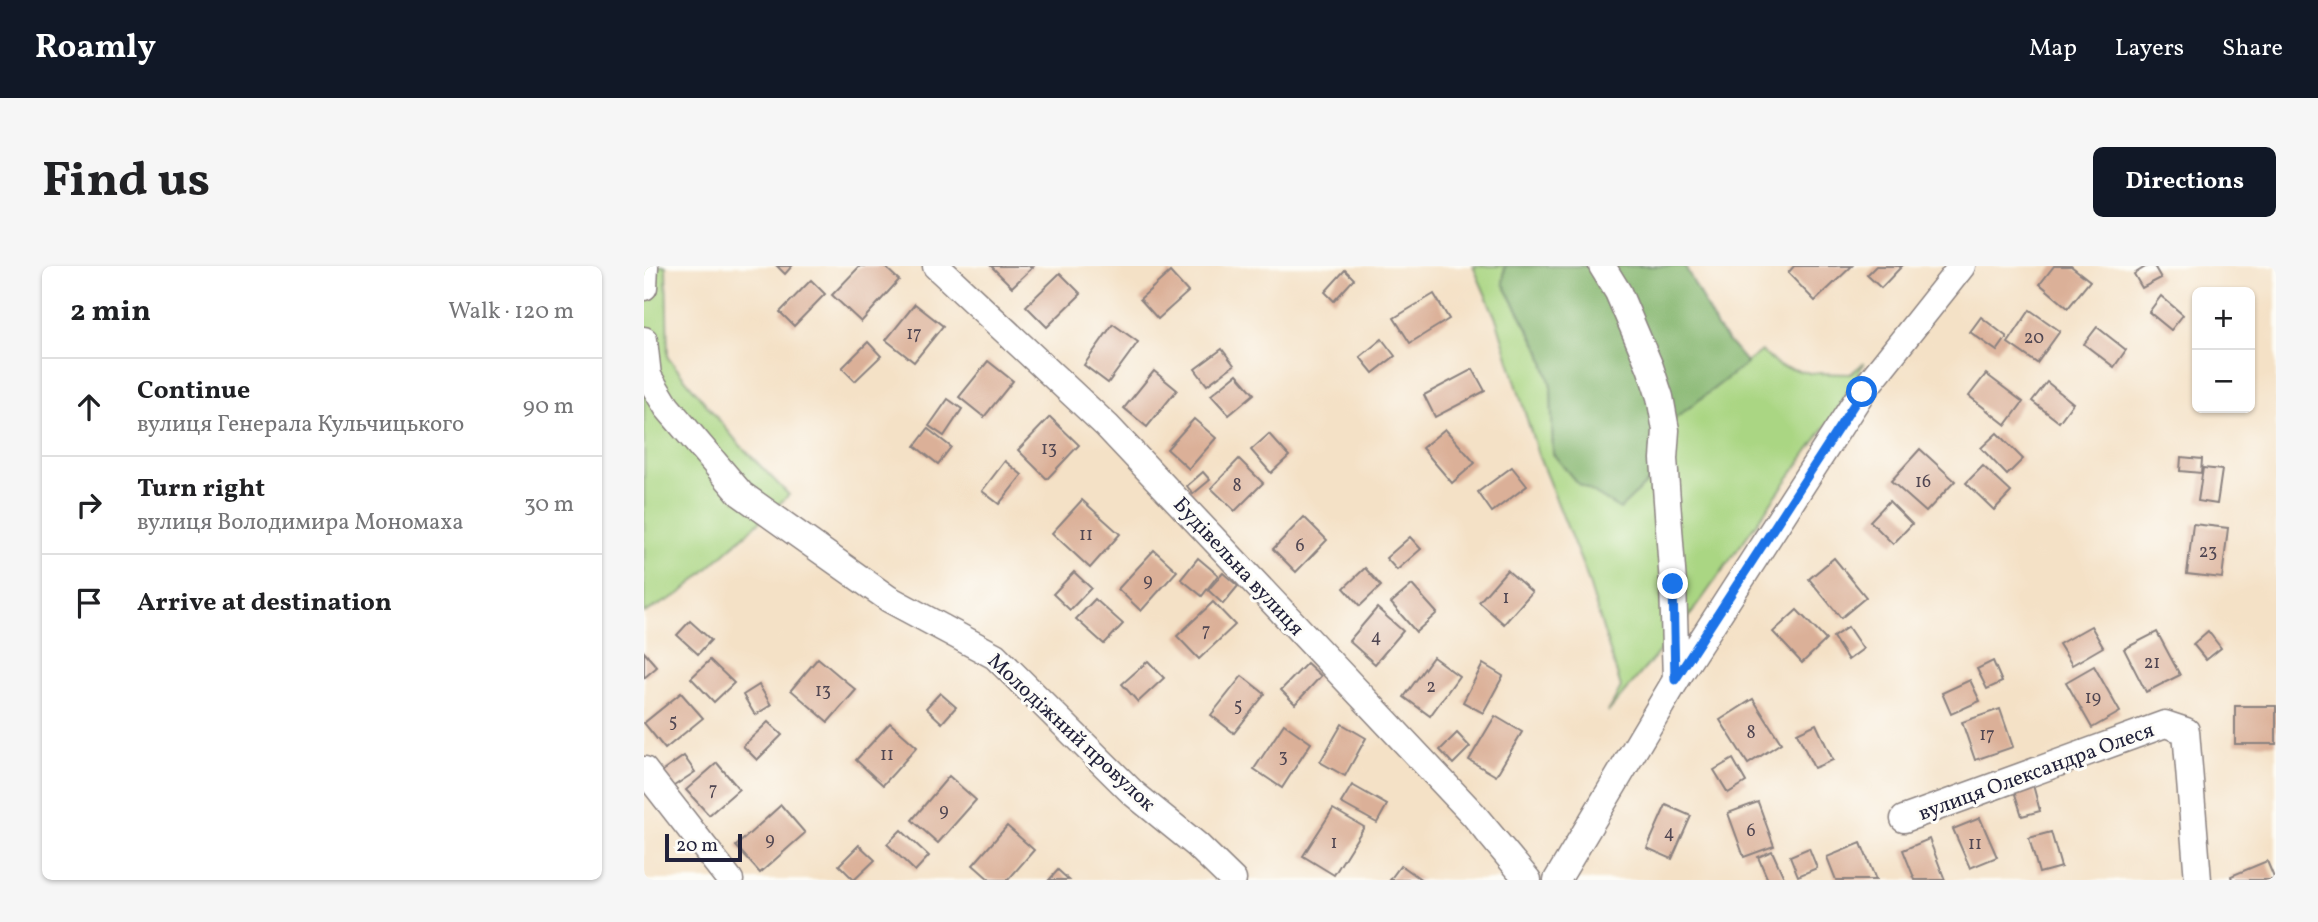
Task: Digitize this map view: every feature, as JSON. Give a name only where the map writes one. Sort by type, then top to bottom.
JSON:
[{"type":"street","points":[[644,287],[645,266]]},
{"type":"street","name":"Будівельна вулиця","points":[[936,266],[1107,426],[1473,814],[1528,880]]},
{"type":"street","points":[[1602,266],[1618,292],[1650,366],[1666,430],[1664,458],[1673,584],[1675,680]]},
{"type":"street","points":[[1557,880],[1675,680],[1862,392],[1962,266]]},
{"type":"street","name":"Молодіжний провулок","points":[[644,340],[648,376],[667,407],[741,494],[889,599],[995,656],[1133,793],[1197,845],[1233,880]]},
{"type":"street","name":"вулиця Олександра Олеся","points":[[1904,819],[2165,724],[2186,731],[2198,880]]},
{"type":"street","points":[[644,770],[730,880]]},
{"type":"green space","points":[[644,266],[666,266],[668,358],[738,443],[789,495],[680,594],[644,613]]},
{"type":"green space","points":[[1473,266],[1505,266],[1503,283],[1541,352],[1551,386],[1553,454],[1659,431],[1761,351],[1779,366],[1810,373],[1850,374],[1864,363],[1838,409],[1692,613],[1608,712],[1621,687],[1585,571],[1538,455],[1497,321]]},
{"type":"green space","points":[[1505,266],[1685,266],[1717,328],[1747,363],[1659,431],[1651,479],[1620,509],[1576,482],[1553,454],[1551,386],[1541,352],[1503,283]]},
{"type":"building","points":[[777,266],[792,266],[785,274]]},
{"type":"building","points":[[860,266],[884,266],[899,280],[861,322],[832,295]]},
{"type":"building","points":[[991,266],[1034,266],[1012,287]]},
{"type":"building","points":[[1794,266],[1852,266],[1815,301],[1788,273]]},
{"type":"building","points":[[1876,266],[1902,266],[1881,288],[1867,275]]},
{"type":"building","points":[[2054,266],[2071,266],[2090,281],[2068,308],[2040,284]]},
{"type":"building","points":[[2147,266],[2154,266],[2161,278],[2142,288],[2134,274]]},
{"type":"building","points":[[1345,270],[1354,279],[1334,301],[1325,292]]},
{"type":"building","points":[[1170,272],[1188,292],[1158,319],[1140,299]]},
{"type":"building","points":[[1060,273],[1081,294],[1047,327],[1026,306]]},
{"type":"building","points":[[811,280],[825,294],[794,326],[780,312]]},
{"type":"building","points":[[1434,294],[1449,319],[1410,343],[1394,318]]},
{"type":"building","points":[[2161,296],[2183,315],[2171,330],[2149,312]]},
{"type":"building","points":[[915,304],[943,326],[914,362],[886,340]]},
{"type":"building","points":[[2030,310],[2060,331],[2037,363],[2008,343]]},
{"type":"building","points":[[1981,317],[2007,337],[1997,351],[1970,332]]},
{"type":"building","points":[[1113,324],[1138,342],[1108,383],[1084,365]]},
{"type":"building","points":[[2097,327],[2126,350],[2114,367],[2084,344]]},
{"type":"building","points":[[1382,339],[1395,356],[1373,373],[1360,357]]},
{"type":"building","points":[[868,342],[881,356],[855,381],[842,368]]},
{"type":"building","points":[[1222,349],[1234,365],[1207,385],[1195,369]]},
{"type":"building","points":[[988,361],[1013,381],[984,417],[959,397]]},
{"type":"building","points":[[1473,369],[1485,391],[1435,417],[1424,395]]},
{"type":"building","points":[[1154,371],[1177,390],[1147,427],[1124,408]]},
{"type":"building","points":[[1237,374],[1254,394],[1229,415],[1211,395]]},
{"type":"building","points":[[1986,374],[2023,402],[2006,425],[1969,396]]},
{"type":"building","points":[[2047,382],[2073,403],[2059,422],[2032,401]]},
{"type":"building","points":[[948,399],[962,409],[944,436],[929,426]]},
{"type":"building","points":[[1050,417],[1079,445],[1047,479],[1018,450]]},
{"type":"building","points":[[1194,419],[1216,438],[1189,469],[1167,449]]},
{"type":"building","points":[[928,429],[951,447],[938,464],[915,446]]},
{"type":"building","points":[[1445,429],[1475,463],[1452,483],[1422,448]]},
{"type":"building","points":[[1997,433],[2023,459],[2007,475],[1981,448]]},
{"type":"building","points":[[1269,434],[1289,456],[1271,473],[1251,450]]},
{"type":"building","points":[[1920,449],[1955,481],[1926,512],[1891,481]]},
{"type":"building","points":[[2181,457],[2202,459],[2201,473],[2180,471]]},
{"type":"building","points":[[1239,459],[1263,483],[1235,511],[1211,488]]},
{"type":"building","points":[[1005,461],[1022,475],[999,504],[982,491]]},
{"type":"building","points":[[1983,466],[2011,492],[1994,510],[1966,483]]},
{"type":"building","points":[[1512,467],[1527,486],[1492,512],[1478,492]]},
{"type":"building","points":[[2203,468],[2222,470],[2217,504],[2198,501]]},
{"type":"building","points":[[1203,472],[1210,480],[1193,494],[1187,486]]},
{"type":"building","points":[[1082,500],[1120,534],[1090,568],[1052,533]]},
{"type":"building","points":[[1889,501],[1912,524],[1893,544],[1870,521]]},
{"type":"building","points":[[1304,517],[1327,540],[1296,572],[1273,549]]},
{"type":"building","points":[[2193,524],[2228,528],[2222,578],[2187,574]]},
{"type":"building","points":[[1410,537],[1421,549],[1397,570],[1386,558]]},
{"type":"building","points":[[1154,550],[1177,571],[1141,611],[1118,589]]},
{"type":"building","points":[[1198,558],[1218,575],[1202,596],[1181,579]]},
{"type":"building","points":[[1834,558],[1866,597],[1841,618],[1809,579]]},
{"type":"building","points":[[1365,568],[1381,586],[1360,606],[1344,588]]},
{"type":"building","points":[[1507,570],[1532,592],[1504,624],[1479,602]]},
{"type":"building","points":[[1074,572],[1091,588],[1070,610],[1053,594]]},
{"type":"building","points":[[1223,573],[1238,586],[1223,604],[1208,590]]},
{"type":"building","points":[[1412,585],[1437,613],[1416,632],[1391,603]]},
{"type":"building","points":[[1095,599],[1123,624],[1104,644],[1076,619]]},
{"type":"building","points":[[1213,602],[1235,625],[1199,659],[1177,636]]},
{"type":"building","points":[[1377,608],[1403,631],[1375,664],[1349,641]]},
{"type":"building","points":[[1797,610],[1826,640],[1802,663],[1773,632]]},
{"type":"building","points":[[690,621],[711,640],[698,654],[677,635]]},
{"type":"building","points":[[2091,626],[2103,647],[2072,665],[2059,644]]},
{"type":"building","points":[[1848,627],[1863,649],[1848,660],[1833,637]]},
{"type":"building","points":[[2208,631],[2221,648],[2206,660],[2193,644]]},
{"type":"building","points":[[2157,632],[2180,675],[2146,692],[2124,649]]},
{"type":"building","points":[[644,652],[657,667],[644,678]]},
{"type":"building","points":[[1433,657],[1459,676],[1430,716],[1404,697]]},
{"type":"building","points":[[818,658],[856,690],[828,722],[791,690]]},
{"type":"building","points":[[710,660],[734,683],[714,702],[691,678]]},
{"type":"building","points":[[1148,661],[1164,678],[1138,702],[1122,684]]},
{"type":"building","points":[[1993,661],[2002,682],[1987,689],[1977,669]]},
{"type":"building","points":[[1307,663],[1321,676],[1295,704],[1281,690]]},
{"type":"building","points":[[1483,664],[1503,676],[1483,713],[1463,702]]},
{"type":"building","points":[[2094,666],[2120,712],[2092,728],[2066,682]]},
{"type":"building","points":[[1242,676],[1265,694],[1234,733],[1211,715]]},
{"type":"building","points":[[1970,680],[1980,701],[1951,714],[1942,693]]},
{"type":"building","points":[[759,685],[771,705],[755,715],[743,695]]},
{"type":"building","points":[[681,693],[703,718],[665,749],[644,723]]},
{"type":"building","points":[[940,693],[956,707],[942,723],[926,708]]},
{"type":"building","points":[[1753,699],[1781,743],[1748,764],[1720,720]]},
{"type":"building","points":[[2235,706],[2276,706],[2276,744],[2235,744]]},
{"type":"building","points":[[2000,709],[2013,747],[1975,760],[1962,722]]},
{"type":"building","points":[[1495,716],[1522,732],[1496,776],[1469,760]]},
{"type":"building","points":[[768,722],[782,735],[757,760],[743,746]]},
{"type":"building","points":[[890,723],[917,747],[883,785],[856,760]]},
{"type":"building","points":[[1284,724],[1311,743],[1282,788],[1254,769]]},
{"type":"building","points":[[1342,724],[1366,738],[1345,776],[1320,762]]},
{"type":"building","points":[[1816,724],[1833,760],[1814,768],[1797,733]]},
{"type":"building","points":[[1457,733],[1470,747],[1453,764],[1440,750]]},
{"type":"building","points":[[684,756],[695,772],[671,788],[660,773]]},
{"type":"building","points":[[1733,759],[1746,782],[1728,793],[1714,770]]},
{"type":"building","points":[[717,763],[739,789],[709,815],[686,790]]},
{"type":"building","points":[[949,776],[976,800],[938,843],[912,820]]},
{"type":"building","points":[[1352,785],[1387,805],[1377,823],[1341,803]]},
{"type":"building","points":[[2033,785],[2040,811],[2022,816],[2014,791]]},
{"type":"building","points":[[1758,802],[1774,846],[1744,857],[1728,813]]},
{"type":"building","points":[[781,805],[805,833],[760,873],[736,846]]},
{"type":"building","points":[[1666,805],[1691,816],[1672,859],[1647,848]]},
{"type":"building","points":[[1333,809],[1364,827],[1334,875],[1303,856]]},
{"type":"building","points":[[1980,818],[1997,857],[1970,868],[1953,829]]},
{"type":"building","points":[[1007,826],[1034,850],[1008,880],[990,880],[973,865]]},
{"type":"building","points":[[901,830],[929,856],[915,871],[887,844]]},
{"type":"building","points":[[2051,832],[2061,867],[2039,873],[2029,838]]},
{"type":"building","points":[[1929,839],[1945,880],[1915,880],[1903,850]]},
{"type":"building","points":[[1861,843],[1876,880],[1836,880],[1827,857]]},
{"type":"building","points":[[859,845],[875,860],[854,880],[839,865]]},
{"type":"building","points":[[1809,848],[1817,868],[1798,876],[1790,856]]},
{"type":"building","points":[[1772,851],[1785,880],[1768,880],[1758,857]]},
{"type":"building","points":[[2267,861],[2275,880],[2232,880],[2231,876]]},
{"type":"building","points":[[1401,865],[1422,880],[1390,880]]},
{"type":"building","points":[[1058,870],[1069,880],[1049,880]]},
{"type":"route","points":[[1673,584],[1675,680],[1862,392]]}]
